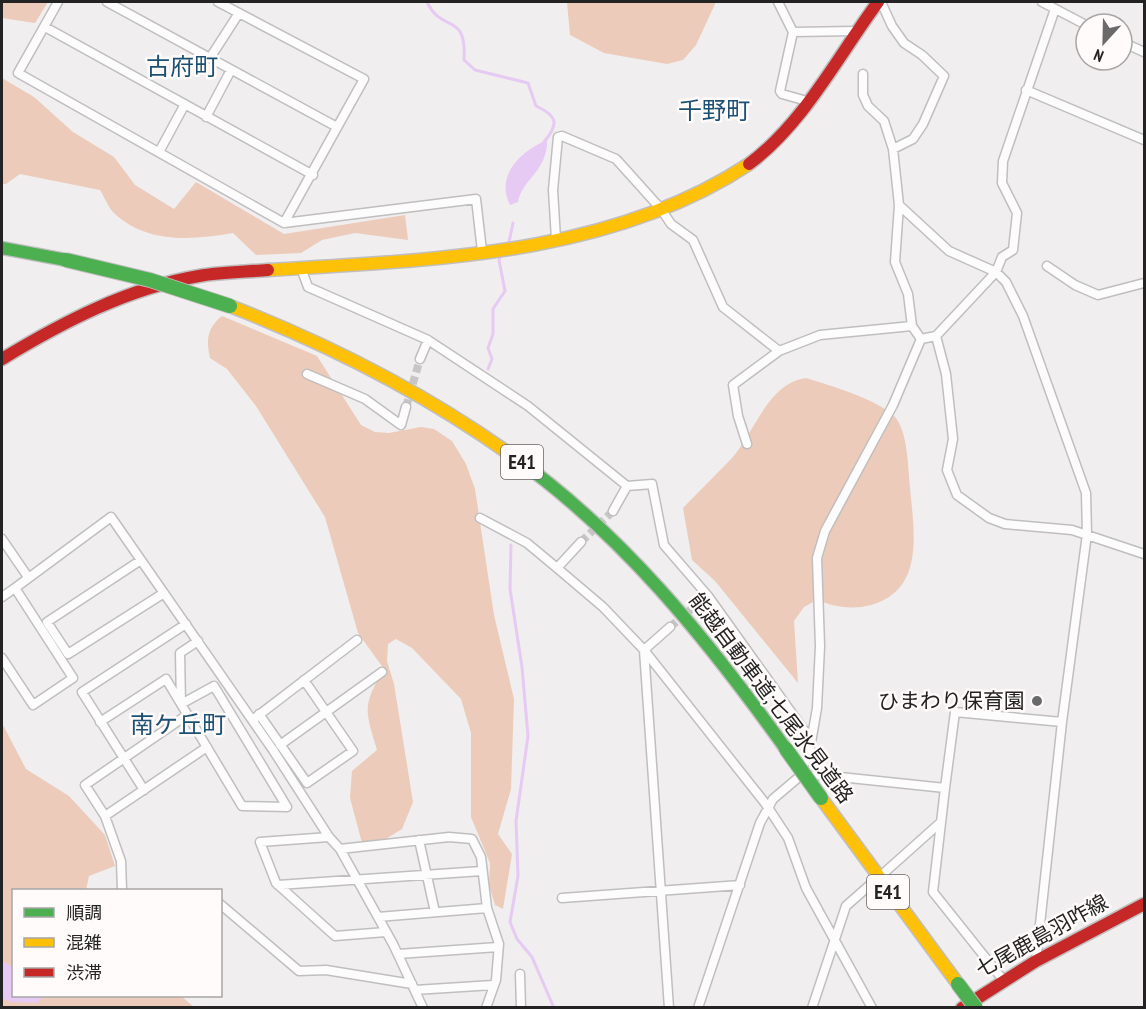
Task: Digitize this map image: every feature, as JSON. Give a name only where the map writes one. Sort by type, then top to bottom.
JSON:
[{"type":"main road","points":[[2,359],[80,314],[116,299],[195,276],[368,265],[482,251],[556,239],[661,209],[717,185],[750,163],[778,138],[807,101],[855,31],[880,2]]},
{"type":"main road","name":"能越自動車道;七尾氷見道路","points":[[2,248],[150,280],[230,306],[313,338],[405,385],[489,438],[550,484],[605,532],[680,610],[716,653],[976,1008]]},
{"type":"main road","name":"七尾鹿島羽咋線","points":[[962,1008],[1036,961],[1144,904]]},
{"type":"street","points":[[58,2],[18,73],[284,223],[476,199],[482,251]]},
{"type":"street","points":[[107,2],[337,127]]},
{"type":"street","points":[[218,2],[364,79],[313,175],[284,223]]},
{"type":"street","points":[[778,2],[793,32],[780,91],[782,94],[807,101]]},
{"type":"street","points":[[880,2],[904,43],[922,54],[944,76],[923,124],[913,139],[893,149]]},
{"type":"street","points":[[1042,2],[1074,19]]},
{"type":"street","points":[[921,339],[936,336],[996,272],[1002,257],[1013,250],[1017,213],[1002,183],[1003,161],[1055,9]]},
{"type":"street","points":[[210,58],[238,13]]},
{"type":"street","points":[[45,27],[313,175]]},
{"type":"street","points":[[793,32],[855,31]]},
{"type":"street","points":[[206,117],[231,70]]},
{"type":"street","points":[[863,74],[863,95],[868,106],[884,121],[893,149],[899,205],[895,262],[908,294],[912,327],[921,339]]},
{"type":"street","points":[[1026,90],[1144,140]]},
{"type":"street","points":[[159,152],[185,105]]},
{"type":"street","points":[[556,239],[553,190],[558,137],[588,146],[616,159],[661,209],[671,224],[693,240],[723,307],[780,351]]},
{"type":"street","points":[[899,205],[949,251],[996,272],[1015,295],[1062,420],[1086,493],[1087,534],[1062,722],[1036,961]]},
{"type":"street","points":[[1047,266],[1074,285],[1098,295],[1144,283]]},
{"type":"street","points":[[301,268],[308,287],[428,340],[528,406],[627,486],[652,484],[664,545],[708,596],[811,740]]},
{"type":"street","points":[[747,444],[733,385],[780,351],[820,335],[912,327]]},
{"type":"street","points":[[936,336],[946,374],[953,439],[947,470],[957,495],[989,518],[1005,524],[1072,530],[1144,554]]},
{"type":"street","points":[[698,1008],[760,823],[773,799],[799,777],[809,754],[817,708],[820,646],[817,558],[825,531],[893,405],[921,339]]},
{"type":"street","points":[[420,359],[428,340]]},
{"type":"street","points":[[307,374],[365,399],[401,425],[406,407]]},
{"type":"street","points":[[613,511],[627,486]]},
{"type":"street","points":[[2,597],[111,518],[198,641],[307,783],[353,751],[304,680]]},
{"type":"street","points":[[480,518],[526,543],[603,607],[644,650],[768,807],[788,838],[806,888],[872,1008]]},
{"type":"street","points":[[2,539],[28,577]]},
{"type":"street","points":[[557,568],[581,542]]},
{"type":"street","points":[[141,560],[46,622],[68,654],[164,593]]},
{"type":"street","points":[[2,657],[33,705],[73,678],[15,588]]},
{"type":"street","points":[[696,605],[708,596]]},
{"type":"street","points":[[144,790],[82,692],[186,624]]},
{"type":"street","points":[[644,650],[670,627]]},
{"type":"street","points":[[255,717],[357,640]]},
{"type":"street","points":[[181,704],[180,653],[198,641]]},
{"type":"street","points":[[644,650],[669,1008]]},
{"type":"street","points":[[100,722],[180,670]]},
{"type":"street","points":[[280,745],[382,672]]},
{"type":"street","points":[[166,679],[242,806],[287,807],[214,686],[181,704]]},
{"type":"street","points":[[1004,981],[933,892],[955,712],[1062,722]]},
{"type":"street","points":[[122,889],[121,861],[105,816],[85,785],[188,715]]},
{"type":"street","points":[[255,717],[329,837],[340,849],[398,954],[423,1008]]},
{"type":"street","points":[[105,816],[207,747]]},
{"type":"street","points":[[799,777],[821,775],[945,788]]},
{"type":"street","points":[[885,872],[941,822]]},
{"type":"street","points":[[329,837],[260,842],[278,885],[335,936],[386,932]]},
{"type":"street","points":[[340,849],[449,837],[472,838],[481,857],[487,908],[498,947],[493,985],[486,1008]]},
{"type":"street","points":[[419,840],[435,912]]},
{"type":"street","points":[[278,885],[482,871]]},
{"type":"street","points":[[812,1008],[846,906],[871,884]]},
{"type":"street","points":[[562,898],[740,885]]},
{"type":"street","points":[[222,906],[299,971],[326,970],[414,987],[493,985]]},
{"type":"street","points":[[378,917],[487,908]]},
{"type":"street","points":[[398,954],[498,947]]},
{"type":"street","points":[[520,974],[521,1008]]},
{"type":"shaded area","points":[[2,2],[48,2],[35,23],[2,18]]},
{"type":"shaded area","points":[[567,2],[716,2],[696,45],[683,60],[667,64],[604,53],[570,35]]},
{"type":"shaded area","points":[[2,78],[34,97],[73,132],[114,157],[135,185],[174,209],[196,182],[284,234],[405,215],[408,240],[355,233],[322,240],[301,253],[256,255],[233,233],[186,238],[142,231],[115,214],[100,190],[20,174],[6,184],[2,184]]},
{"type":"shaded area","points":[[547,140],[543,160],[524,187],[518,202],[510,205],[506,194],[506,184],[513,165],[528,151]]},
{"type":"shaded area","points":[[222,316],[317,356],[361,425],[375,432],[389,433],[421,427],[434,429],[452,441],[466,464],[475,489],[494,615],[514,699],[511,789],[498,834],[512,854],[503,909],[495,905],[489,885],[490,863],[471,817],[471,733],[461,699],[412,648],[396,639],[388,644],[387,661],[394,684],[413,802],[402,829],[376,845],[362,843],[350,798],[352,771],[377,750],[368,717],[368,708],[372,692],[384,669],[358,633],[325,517],[256,406],[227,369],[210,358],[209,335],[213,325]]},
{"type":"shaded area","points":[[806,378],[866,399],[895,417],[903,432],[907,451],[914,540],[908,573],[900,587],[888,597],[871,605],[857,607],[837,606],[817,600],[804,607],[794,621],[798,683],[715,581],[692,560],[683,508],[732,458],[772,399],[793,382]]},
{"type":"shaded area","points":[[3,725],[26,769],[69,796],[105,835],[115,866],[89,876],[86,889],[12,889],[12,997],[182,997],[194,1007],[2,1007]]},
{"type":"shaded area","points":[[2,961],[12,966],[12,997],[43,997],[37,1003],[11,1002],[2,998]]},
{"type":"waterway","points":[[427,2],[433,12],[458,29],[464,45],[464,60],[475,70],[528,83],[536,106],[549,113],[554,121],[552,130],[544,142]]},
{"type":"waterway","points":[[509,242],[513,223]]},
{"type":"waterway","points":[[488,369],[492,359],[488,348],[493,334],[493,309],[505,291],[499,260],[501,255]]},
{"type":"waterway","points":[[511,545],[510,589],[522,667],[528,736],[516,821],[518,876],[510,922],[517,939],[532,957],[554,1008]]},
{"type":"tunnel","points":[[406,407],[420,359]]},
{"type":"tunnel","points":[[581,542],[613,511]]},
{"type":"tunnel","points":[[670,627],[696,605]]},
{"type":"traffic: fast","points":[[2,248],[66,260]]},
{"type":"traffic: fast","points":[[66,260],[150,280],[230,306]]},
{"type":"traffic: fast","points":[[511,455],[590,518],[626,553],[694,628],[786,749]]},
{"type":"traffic: fast","points":[[786,749],[821,798]]},
{"type":"traffic: fast","points":[[958,984],[976,1008]]},
{"type":"traffic: slow","points":[[268,270],[455,256],[517,248],[578,235],[638,218],[695,195],[749,164]]},
{"type":"traffic: slow","points":[[230,306],[304,337],[410,390],[511,455]]},
{"type":"traffic: slow","points":[[821,798],[958,984]]},
{"type":"traffic: jam","points":[[749,164],[787,129],[803,109],[878,2]]},
{"type":"traffic: jam","points":[[2,359],[72,320],[147,289],[199,276],[268,270]]},
{"type":"traffic: jam","points":[[962,1008],[1036,961],[1144,904]]},
{"type":"place","name":"ひまわり保育園","points":[[1037,701]]},
{"type":"district","name":"古府町","points":[[182,67]]},
{"type":"district","name":"千野町","points":[[714,111]]},
{"type":"district","name":"南ケ丘町","points":[[178,725]]}]
